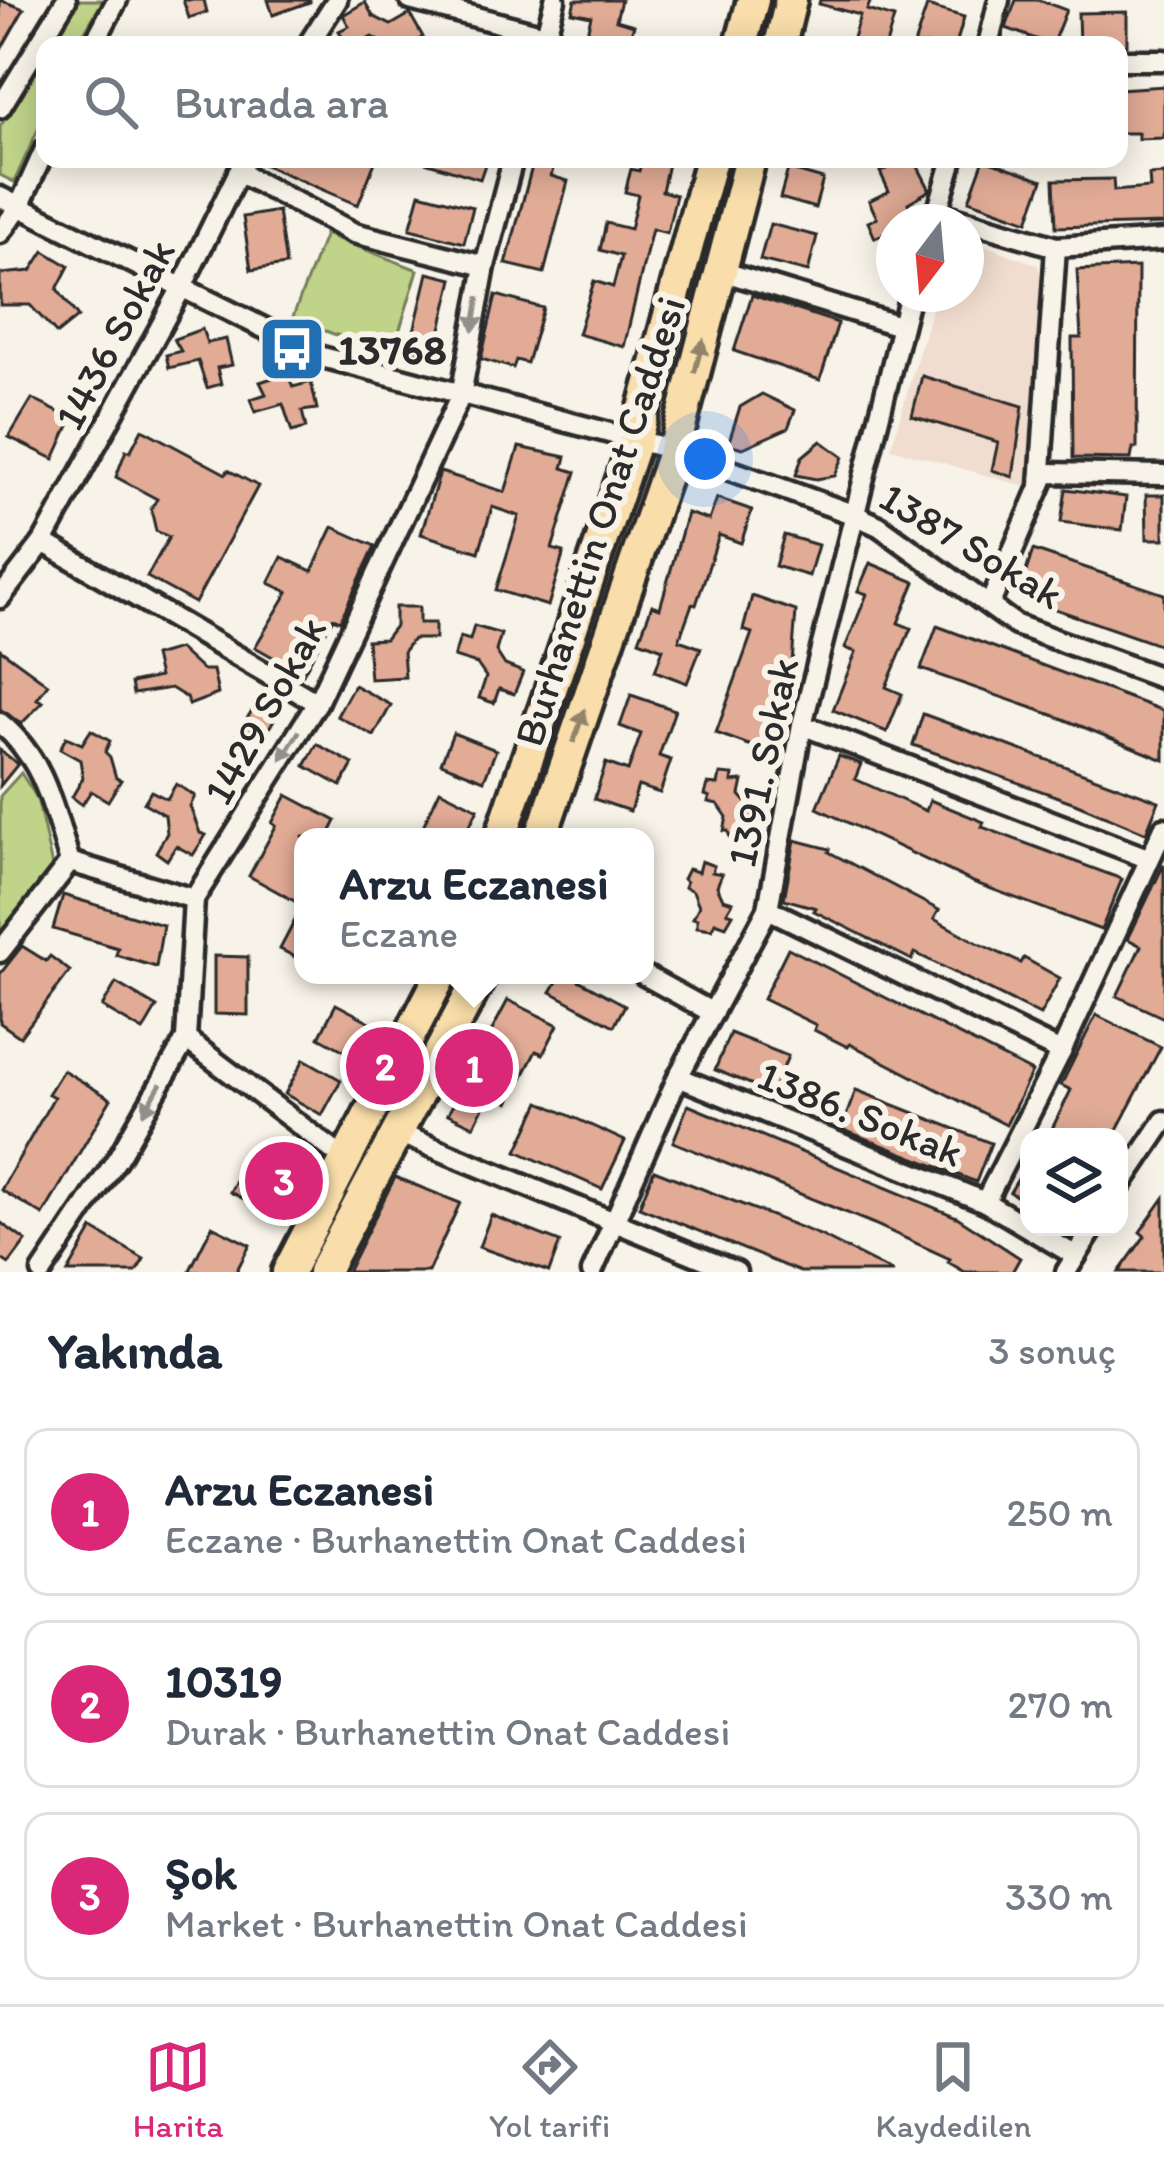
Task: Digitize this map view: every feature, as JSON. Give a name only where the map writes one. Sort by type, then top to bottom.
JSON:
[{"type":"main road","points":[[743,36],[753,0]]},
{"type":"main road","points":[[782,36],[791,0]]},
{"type":"main road","name":"Burhanettin Onat Caddesi","points":[[504,828],[635,442],[709,168]]},
{"type":"main road","name":"Burhanettin Onat Caddesi","points":[[544,828],[674,450],[748,168]]},
{"type":"main road","points":[[288,1272],[437,984]]},
{"type":"main road","points":[[323,1272],[476,984]]},
{"type":"street","points":[[44,36],[66,0]]},
{"type":"street","points":[[98,36],[117,0]]},
{"type":"street","points":[[314,36],[337,0]]},
{"type":"street","points":[[410,0],[531,36]]},
{"type":"street","points":[[545,36],[555,0]]},
{"type":"street","points":[[990,36],[999,0]]},
{"type":"street","points":[[0,108],[36,49]]},
{"type":"street","points":[[1128,60],[1164,60]]},
{"type":"street","points":[[0,233],[19,207],[36,168]]},
{"type":"street","name":"1436 Sokak","points":[[0,598],[43,542],[181,289],[240,168]]},
{"type":"street","points":[[244,168],[353,233],[484,266]]},
{"type":"street","name":"1429 Sokak","points":[[42,1272],[119,1156],[186,1039],[194,899],[317,703],[461,395],[484,266],[511,168]]},
{"type":"street","points":[[939,204],[950,168]]},
{"type":"street","name":"1387 Sokak","points":[[0,197],[322,357],[674,450],[856,514],[1016,625],[1164,679]]},
{"type":"street","points":[[984,229],[1056,247],[1164,240]]},
{"type":"street","points":[[1040,485],[1056,247]]},
{"type":"street","points":[[721,271],[900,326]]},
{"type":"street","name":"1391. Sokak","points":[[592,1272],[679,1077],[768,909],[802,725],[904,312]]},
{"type":"street","points":[[990,604],[1046,473],[1164,475]]},
{"type":"street","points":[[43,542],[317,703]]},
{"type":"street","points":[[0,723],[24,742],[42,777],[70,862]]},
{"type":"street","points":[[802,725],[1147,858]]},
{"type":"street","points":[[985,1202],[1061,1052],[1164,828]]},
{"type":"street","points":[[70,862],[194,899]]},
{"type":"street","points":[[0,952],[70,862]]},
{"type":"street","points":[[768,909],[1061,1052]]},
{"type":"street","points":[[654,981],[713,1013]]},
{"type":"street","points":[[186,1039],[347,1160]]},
{"type":"street","name":"1386. Sokak","points":[[679,1077],[985,1202],[1071,1264]]},
{"type":"street","points":[[1128,1175],[1164,1121]]},
{"type":"street","points":[[398,1133],[736,1272]]},
{"type":"street","points":[[1071,1264],[1088,1236]]},
{"type":"shaded area","points":[[984,245],[1038,265],[1030,488],[891,448],[931,312],[984,312]]},
{"type":"green space","points":[[73,0],[103,0],[82,36],[52,36]]},
{"type":"green space","points":[[36,65],[36,134],[14,182],[0,175],[0,127]]},
{"type":"green space","points":[[325,234],[418,270],[392,355],[292,319]]},
{"type":"green space","points":[[21,773],[37,798],[53,871],[0,932],[0,796]]},
{"type":"building","points":[[0,0],[24,9],[0,51]]},
{"type":"building","points":[[183,0],[204,0],[207,12],[189,18]]},
{"type":"building","points":[[268,0],[310,0],[310,2],[273,15]]},
{"type":"building","points":[[575,0],[621,0],[616,20],[634,25],[630,36],[586,36],[591,16],[572,12]]},
{"type":"building","points":[[820,0],[871,0],[867,10],[894,18],[889,36],[854,36],[860,15],[819,4]]},
{"type":"building","points":[[1016,0],[1039,0],[1066,10],[1056,36],[1028,36],[1006,28]]},
{"type":"building","points":[[365,2],[373,16],[391,25],[410,14],[422,36],[342,36],[339,31],[349,26],[343,15]]},
{"type":"building","points":[[927,6],[964,17],[959,36],[917,36]]},
{"type":"building","points":[[1127,12],[1127,36],[1079,36],[1078,13]]},
{"type":"building","points":[[1164,86],[1164,138],[1138,139],[1138,133],[1128,133],[1128,88]]},
{"type":"building","points":[[272,168],[373,168],[358,205]]},
{"type":"building","points":[[444,168],[484,168],[480,179]]},
{"type":"building","points":[[532,168],[553,168],[551,176],[568,181],[544,273],[506,264]]},
{"type":"building","points":[[667,168],[662,191],[676,195],[667,233],[652,229],[624,347],[578,334],[594,281],[613,287],[621,256],[600,250],[606,223],[630,229],[638,195],[625,192],[631,169]]},
{"type":"building","points":[[888,168],[919,168],[930,190],[908,204],[876,204],[876,216],[869,201],[889,191],[880,172]]},
{"type":"building","points":[[981,168],[1009,168],[1043,180],[1028,221],[969,200]]},
{"type":"building","points":[[788,169],[823,179],[815,208],[780,198]]},
{"type":"building","points":[[1164,174],[1164,224],[1056,227],[1054,180],[1113,179],[1114,191],[1150,188],[1149,175]]},
{"type":"building","points":[[420,193],[473,207],[464,243],[410,229]]},
{"type":"building","points":[[278,211],[286,265],[251,270],[243,217]]},
{"type":"building","points":[[770,224],[817,236],[808,272],[760,260]]},
{"type":"building","points":[[44,251],[69,266],[57,289],[78,317],[57,334],[30,305],[0,305],[0,274],[31,271]]},
{"type":"building","points":[[1138,267],[1137,448],[1131,459],[1073,458],[1072,338],[1081,338],[1077,270]]},
{"type":"building","points":[[428,273],[453,279],[434,358],[409,352]]},
{"type":"building","points":[[496,295],[543,308],[527,363],[516,360],[513,368],[481,359]]},
{"type":"building","points":[[752,295],[838,323],[820,380],[734,351]]},
{"type":"building","points":[[202,329],[207,343],[226,339],[232,365],[217,368],[221,384],[207,388],[198,361],[169,368],[166,355],[181,351],[174,339]]},
{"type":"building","points":[[287,373],[293,387],[311,382],[317,409],[302,411],[306,428],[292,432],[283,404],[255,412],[251,399],[266,394],[260,382]]},
{"type":"building","points":[[922,376],[1023,406],[1013,477],[992,470],[998,442],[912,416]]},
{"type":"building","points":[[762,394],[795,410],[788,428],[743,448],[728,444],[740,407]]},
{"type":"building","points":[[32,399],[72,419],[54,459],[9,437]]},
{"type":"building","points":[[142,429],[258,486],[195,603],[147,577],[169,537],[156,531],[151,509],[157,499],[116,477],[126,450],[130,452]]},
{"type":"building","points":[[821,441],[843,457],[835,476],[796,475],[802,457]]},
{"type":"building","points":[[519,447],[566,457],[563,468],[576,472],[552,549],[564,552],[548,606],[496,590],[519,516],[492,507],[479,552],[421,534],[440,472],[505,492]]},
{"type":"building","points":[[1066,489],[1126,497],[1122,530],[1061,522]]},
{"type":"building","points":[[1146,495],[1164,495],[1164,539],[1147,539]]},
{"type":"building","points":[[717,498],[752,510],[741,543],[719,535],[696,605],[692,604],[679,640],[701,648],[687,683],[655,671],[663,649],[639,640],[652,605],[660,608],[687,513],[709,520]]},
{"type":"building","points":[[333,527],[375,546],[340,621],[333,618],[303,674],[255,647],[288,592],[269,583],[282,557],[312,571]]},
{"type":"building","points":[[784,535],[818,545],[809,576],[775,566]]},
{"type":"building","points":[[1033,550],[1164,594],[1164,647],[1018,596]]},
{"type":"building","points":[[870,563],[915,582],[898,623],[911,628],[886,687],[902,694],[887,732],[833,710],[856,652],[845,648],[867,594],[858,591]]},
{"type":"building","points":[[752,596],[796,611],[792,663],[772,721],[782,725],[771,753],[716,733],[752,633],[743,630]]},
{"type":"building","points":[[395,607],[419,607],[419,623],[435,623],[435,639],[413,639],[403,652],[405,677],[370,679],[367,640],[385,639],[395,626]]},
{"type":"building","points":[[474,626],[501,634],[496,651],[505,665],[523,672],[514,694],[499,689],[494,703],[479,698],[486,677],[477,664],[454,657],[460,637],[470,640]]},
{"type":"building","points":[[937,626],[1164,711],[1164,760],[921,669]]},
{"type":"building","points":[[0,649],[48,684],[37,699],[43,702],[21,724],[0,709]]},
{"type":"building","points":[[179,649],[202,670],[213,670],[218,694],[189,705],[187,698],[171,688],[133,694],[131,683],[159,677],[154,656]]},
{"type":"building","points":[[354,685],[391,705],[374,736],[337,716]]},
{"type":"building","points":[[631,695],[675,710],[659,756],[671,760],[660,793],[638,786],[630,811],[594,799],[606,763],[628,771],[641,734],[620,726]]},
{"type":"building","points":[[259,699],[279,711],[254,754],[233,741]]},
{"type":"building","points":[[923,714],[1159,801],[1146,833],[913,745]]},
{"type":"building","points":[[91,730],[110,741],[105,752],[121,780],[108,801],[91,791],[82,805],[72,797],[83,778],[80,760],[60,749],[66,737],[82,744]]},
{"type":"building","points":[[453,733],[496,750],[484,780],[441,763]]},
{"type":"building","points":[[317,744],[353,764],[341,786],[305,766]]},
{"type":"building","points":[[0,750],[18,764],[0,786]]},
{"type":"building","points":[[839,756],[861,764],[855,779],[926,811],[930,800],[984,822],[982,827],[1122,879],[1101,930],[973,882],[817,808]]},
{"type":"building","points":[[720,774],[733,775],[732,782],[743,781],[740,795],[749,805],[759,806],[758,831],[747,830],[745,838],[730,838],[724,831],[727,817],[705,795],[708,784],[718,785]]},
{"type":"building","points":[[176,784],[195,796],[190,806],[200,833],[206,835],[193,855],[176,846],[167,860],[156,852],[167,833],[165,815],[144,803],[151,791],[167,799]]},
{"type":"building","points":[[440,790],[478,809],[468,828],[423,826]]},
{"type":"building","points":[[287,795],[336,821],[332,828],[294,828],[294,901],[249,876],[276,826],[272,823]]},
{"type":"building","points":[[795,840],[830,849],[939,910],[934,919],[1060,978],[1040,1015],[915,953],[912,960],[814,911],[816,908],[784,899]]},
{"type":"building","points":[[701,861],[722,874],[717,886],[723,899],[733,902],[726,926],[715,922],[712,929],[697,927],[693,918],[699,906],[683,879],[688,869],[698,872]]},
{"type":"building","points":[[1164,864],[1164,1018],[1117,996],[1141,946],[1128,939]]},
{"type":"building","points":[[63,895],[163,925],[156,967],[116,955],[118,948],[53,929]]},
{"type":"building","points":[[294,922],[294,956],[280,949]]},
{"type":"building","points":[[22,946],[46,961],[50,956],[70,971],[20,1037],[0,1023],[0,974]]},
{"type":"building","points":[[788,948],[1032,1072],[1006,1125],[814,1030],[816,1025],[763,999]]},
{"type":"building","points":[[214,956],[248,957],[248,1015],[214,1014]]},
{"type":"building","points":[[116,983],[157,1007],[143,1031],[102,1007]]},
{"type":"building","points":[[556,984],[586,984],[625,1005],[614,1026],[551,992]]},
{"type":"building","points":[[508,1000],[558,1025],[543,1054],[536,1051],[509,1103],[490,1093],[474,1126],[448,1114]]},
{"type":"building","points":[[336,1004],[372,1023],[354,1056],[319,1037]]},
{"type":"building","points":[[1096,1015],[1161,1047],[1118,1128],[1052,1128],[1071,1090],[1061,1085]]},
{"type":"building","points":[[730,1033],[788,1056],[773,1093],[715,1070]]},
{"type":"building","points":[[304,1059],[341,1080],[322,1115],[285,1094]]},
{"type":"building","points":[[63,1070],[111,1099],[43,1215],[1,1190],[54,1097],[48,1094]]},
{"type":"building","points":[[856,1090],[991,1143],[976,1182],[841,1129]]},
{"type":"building","points":[[540,1102],[625,1141],[602,1189],[517,1151]]},
{"type":"building","points":[[688,1105],[957,1217],[1020,1258],[1012,1272],[965,1272],[950,1259],[874,1224],[673,1142]]},
{"type":"building","points":[[255,1144],[293,1164],[268,1211],[230,1192]]},
{"type":"building","points":[[654,1170],[820,1235],[893,1272],[800,1272],[639,1207]]},
{"type":"building","points":[[1020,1176],[1020,1198],[1010,1192]]},
{"type":"building","points":[[395,1177],[460,1203],[428,1272],[347,1272]]},
{"type":"building","points":[[1164,1198],[1164,1272],[1119,1272],[1145,1236],[1140,1232]]},
{"type":"building","points":[[491,1215],[560,1242],[549,1272],[479,1247]]},
{"type":"building","points":[[0,1222],[26,1241],[9,1264],[0,1258]]},
{"type":"building","points":[[212,1226],[250,1245],[236,1272],[189,1272]]},
{"type":"building","points":[[93,1229],[144,1259],[136,1272],[68,1272]]},
{"type":"place","name":"13768","points":[[292,349]]},
{"type":"place","name":"10319","points":[[385,1066]]},
{"type":"place","name":"Arzu Eczanesi","points":[[474,1068]]},
{"type":"place","name":"Şok","points":[[284,1181]]}]
